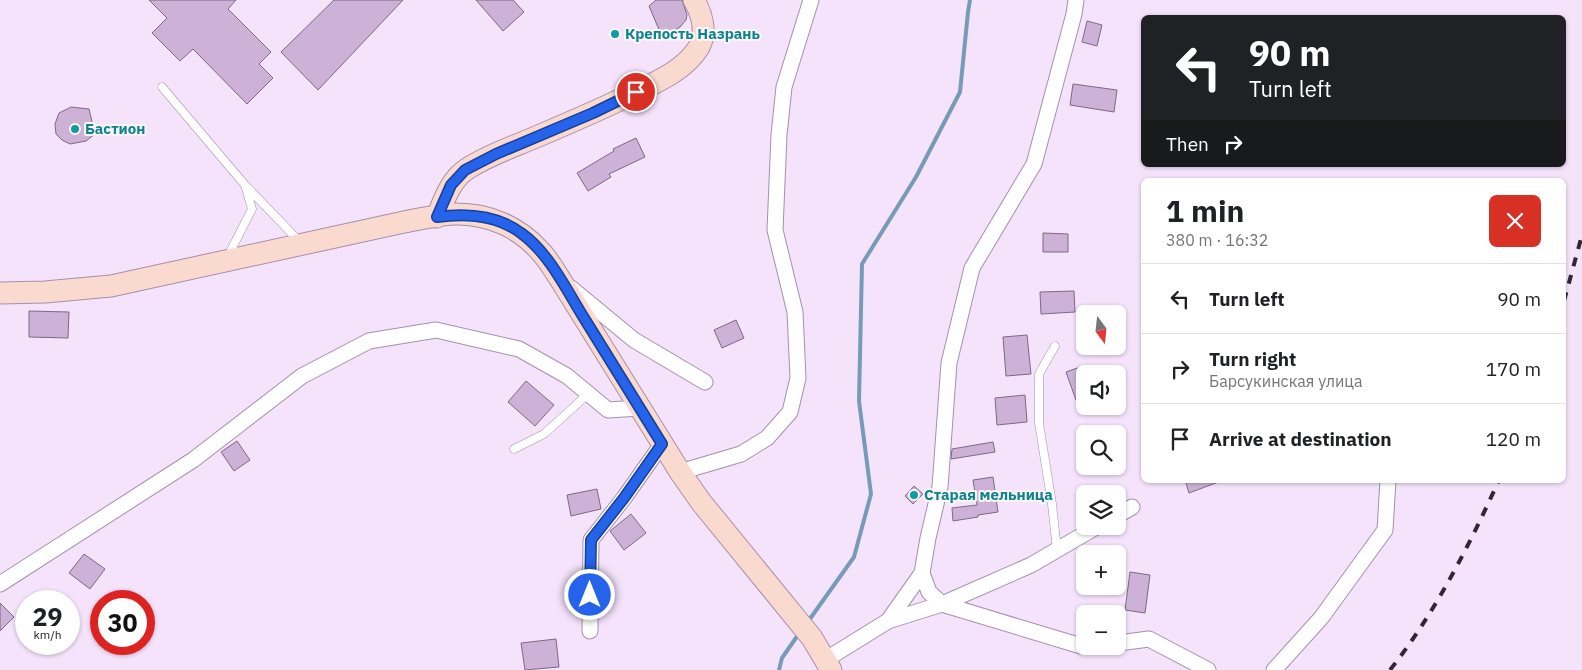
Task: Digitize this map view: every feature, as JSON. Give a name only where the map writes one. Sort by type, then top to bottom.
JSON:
[{"type":"street","points":[[437,217],[451,185],[465,170],[496,154],[593,113],[665,78],[686,62],[699,46],[703,31],[702,16],[694,0]]},
{"type":"street","points":[[680,472],[741,454],[767,438],[790,412],[798,378],[795,312],[775,230],[779,135],[784,87],[811,0]]},
{"type":"street","points":[[0,293],[44,292],[111,286],[404,222],[458,214],[500,222],[521,232],[540,251],[560,279],[680,472],[701,502],[812,638],[828,665],[888,621],[922,573],[940,487],[949,362],[972,268],[1034,164],[1074,14],[1076,0]]},
{"type":"street","points":[[560,279],[634,340],[705,382]]},
{"type":"street","points":[[0,584],[193,460],[302,376],[369,342],[436,330],[519,349],[567,376],[608,410],[640,408]]},
{"type":"street","points":[[590,631],[591,540],[624,498],[662,444]]},
{"type":"street","points":[[1274,670],[1321,618],[1385,530],[1388,483]]},
{"type":"street","points":[[1126,510],[1132,507]]},
{"type":"street","points":[[888,621],[942,604],[1031,566],[1083,535]]},
{"type":"street","points":[[922,573],[929,592],[942,604],[1076,644]]},
{"type":"street","points":[[1126,641],[1149,639],[1208,670]]},
{"type":"lane","points":[[162,87],[246,185],[302,244]]},
{"type":"lane","points":[[226,260],[252,208],[246,185]]},
{"type":"lane","points":[[1055,346],[1039,374],[1039,423],[1052,504],[1057,550]]},
{"type":"lane","points":[[514,449],[544,434],[588,394]]},
{"type":"building","points":[[149,0],[236,0],[228,9],[271,52],[259,64],[273,78],[247,104],[193,49],[180,61],[152,33],[167,18]]},
{"type":"building","points":[[334,0],[403,0],[318,90],[281,52]]},
{"type":"building","points":[[476,0],[513,0],[524,12],[503,31]]},
{"type":"building","points":[[656,0],[682,0],[687,15],[686,20],[680,27],[672,32],[660,32],[649,6]]},
{"type":"building","points":[[1087,21],[1102,25],[1097,46],[1082,42]]},
{"type":"building","points":[[1073,84],[1117,90],[1114,112],[1070,105]]},
{"type":"building","name":"Бастион","points":[[71,107],[89,109],[95,134],[86,141],[70,144],[56,134],[55,124],[59,113]]},
{"type":"building","points":[[636,138],[645,157],[609,174],[611,177],[588,191],[577,173],[614,151],[613,149]]},
{"type":"building","points":[[1043,233],[1068,234],[1068,252],[1043,252]]},
{"type":"building","points":[[1074,291],[1075,312],[1041,314],[1040,292]]},
{"type":"building","points":[[29,311],[69,312],[68,338],[29,337]]},
{"type":"building","points":[[736,320],[744,338],[722,348],[714,330]]},
{"type":"building","points":[[1027,335],[1031,374],[1006,376],[1003,337]]},
{"type":"building","points":[[1076,368],[1076,400],[1066,372]]},
{"type":"building","points":[[526,381],[554,405],[535,426],[508,402]]},
{"type":"building","points":[[1025,395],[1027,422],[997,425],[995,398]]},
{"type":"building","points":[[237,441],[250,460],[234,471],[221,452]]},
{"type":"building","points":[[993,442],[995,452],[951,459],[952,449]]},
{"type":"building","points":[[993,477],[998,512],[953,521],[952,508],[977,505],[973,480]]},
{"type":"building","points":[[1186,483],[1216,483],[1189,493]]},
{"type":"building","name":"Старая мельница","points":[[914,486],[923,494],[913,504],[905,496]]},
{"type":"building","points":[[597,489],[601,509],[571,516],[567,495]]},
{"type":"building","points":[[631,514],[646,533],[624,550],[610,531]]},
{"type":"building","points":[[84,554],[105,569],[90,589],[69,573]]},
{"type":"building","points":[[1130,572],[1150,575],[1145,613],[1126,610]]},
{"type":"building","points":[[0,603],[14,617],[0,631]]},
{"type":"building","points":[[556,639],[559,667],[525,670],[521,643]]},
{"type":"waterway","points":[[807,623],[854,557],[871,494],[859,401],[862,264],[916,177],[960,92],[970,0]]},
{"type":"waterway","points":[[779,670],[782,658],[800,632]]},
{"type":"railway","points":[[1566,294],[1582,235]]},
{"type":"railway","points":[[1390,670],[1422,626],[1450,578],[1476,530],[1498,483]]},
{"type":"place","name":"Крепость Назрань","points":[[615,34]]},
{"type":"place","name":"Бастион","points":[[75,129]]},
{"type":"place","name":"Старая мельница","points":[[914,495]]},
{"type":"route","points":[[590,595],[591,540],[624,498],[662,444],[560,279],[540,251],[521,232],[500,222],[458,214],[437,217],[451,185],[465,170],[496,154],[593,113],[636,92]]}]
